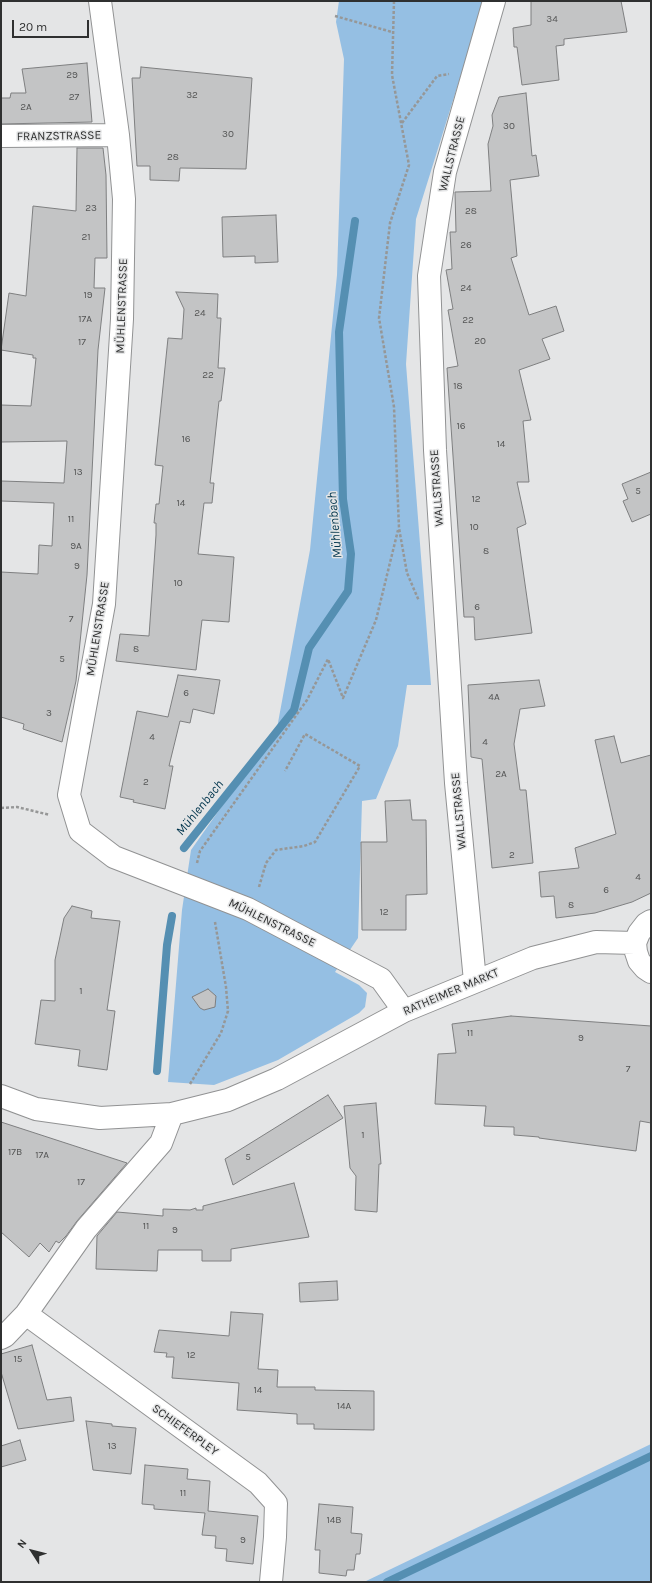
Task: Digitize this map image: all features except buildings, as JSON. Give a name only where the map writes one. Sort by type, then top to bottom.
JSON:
[{"type":"street","name":"MÜHLENSTRASSE","points":[[100,1],[118,135],[124,199],[122,319],[104,604],[69,795],[80,831],[114,857],[248,909],[381,979],[404,1011]]},
{"type":"street","name":"WALLSTRASSE","points":[[475,981],[456,783],[435,450],[429,276],[445,172],[494,1]]},
{"type":"street","name":"FRANZSTRASSE","points":[[1,136],[118,135]]},
{"type":"street","points":[[651,921],[646,924],[639,933],[635,943],[639,961],[651,972]]},
{"type":"street","name":"RATHEIMER MARKT","points":[[1,1096],[36,1109],[100,1118],[172,1114],[228,1100],[277,1078],[404,1011],[533,958],[596,942],[635,943]]},
{"type":"street","points":[[1,1338],[5,1336],[26,1314],[86,1229],[161,1143],[172,1114]]},
{"type":"street","name":"SCHIEFERPLEY","points":[[26,1314],[258,1483],[276,1503],[272,1582]]},
{"type":"path","points":[[394,1],[392,75],[409,165],[390,223],[379,318],[394,407],[399,528],[407,573],[422,607]]},
{"type":"path","points":[[334,16],[392,32]]},
{"type":"path","points":[[401,124],[437,76],[475,69]]},
{"type":"path","points":[[191,886],[200,851],[307,700],[328,659],[343,698],[376,620],[399,528]]},
{"type":"path","points":[[248,909],[260,885],[266,864],[276,850],[304,846],[315,842],[360,766],[305,734],[285,771]]},
{"type":"path","points":[[1,808],[17,807],[52,815]]},
{"type":"path","points":[[172,1114],[221,1033],[228,1011],[226,987],[213,909],[215,896]]},
{"type":"shaded area","points":[[339,1],[484,1],[416,219],[406,364],[431,685],[407,685],[398,746],[376,799],[362,801],[358,938],[335,972],[359,985],[367,993],[365,1007],[359,1013],[278,1060],[214,1085],[168,1082],[182,910],[191,850],[277,728],[310,550],[337,275],[344,59],[336,22]]},
{"type":"shaded area","points":[[651,1444],[651,1582],[364,1582]]},
{"type":"waterway","name":"Mühlenbach","points":[[184,848],[294,710],[309,648],[348,591],[351,554],[343,499],[339,332],[355,221]]},
{"type":"waterway","name":"Mühlenbach","points":[[157,1071],[167,945],[172,916]]},
{"type":"waterway","points":[[387,1582],[651,1456]]}]
